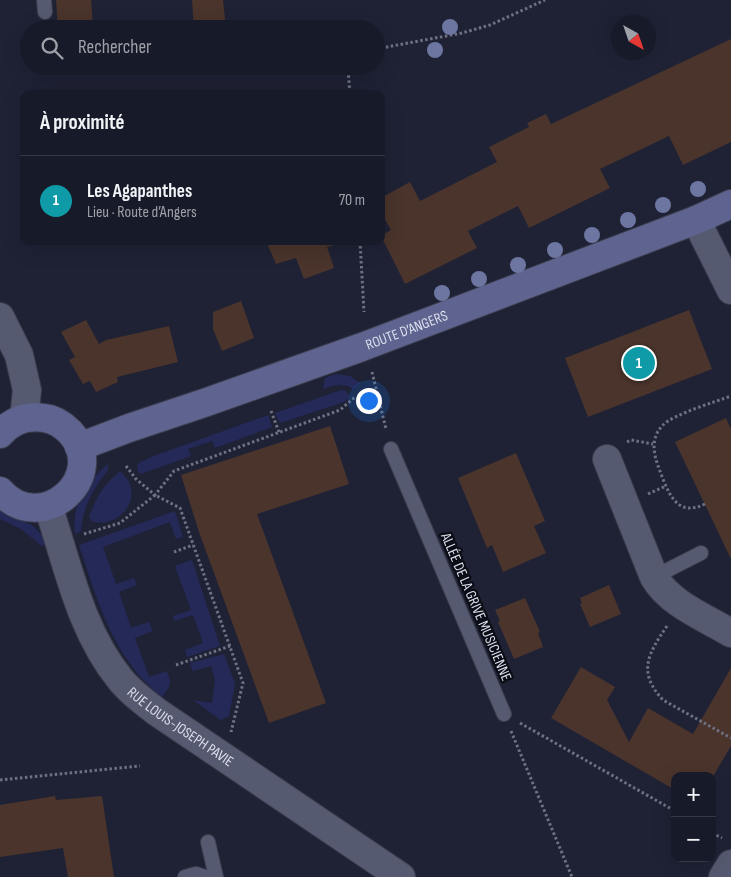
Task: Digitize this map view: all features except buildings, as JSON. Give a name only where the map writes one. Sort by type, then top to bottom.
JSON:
[{"type":"street","name":"ROUTE D’ANGERS","points":[[79,447],[113,433],[362,347],[696,220],[731,204]]},
{"type":"street","points":[[696,220],[731,290]]},
{"type":"street","points":[[0,316],[19,355],[27,390],[24,418]]},
{"type":"street","points":[[0,434],[11,424],[24,418],[37,417],[57,422],[72,435],[79,447],[81,467],[75,486],[66,497],[48,506],[34,508],[22,506],[10,500],[0,491]]},
{"type":"street","points":[[607,459],[654,577],[661,588],[670,597],[731,633]]},
{"type":"street","name":"RUE LOUIS-JOSEPH PAVIE","points":[[48,506],[60,541],[68,574],[84,614],[97,644],[121,681],[157,712],[394,875]]},
{"type":"street","points":[[723,877],[731,864]]},
{"type":"lane","name":"ALLÉE DE LA GRIVE MUSICIENNE","points":[[392,449],[504,714]]},
{"type":"lane","points":[[654,577],[701,553]]},
{"type":"lane","points":[[208,842],[216,877]]},
{"type":"lane","points":[[186,877],[196,874],[205,877]]},
{"type":"path","points":[[385,48],[490,25],[545,0]]},
{"type":"path","points":[[348,75],[350,90]]},
{"type":"path","points":[[360,245],[364,312]]},
{"type":"path","points":[[362,347],[373,376],[392,449]]},
{"type":"path","points":[[705,504],[698,507],[685,508],[673,500],[654,456],[654,444],[663,425],[673,419],[731,396]]},
{"type":"path","points":[[82,535],[120,523],[155,495],[174,471],[340,410],[355,397]]},
{"type":"path","points":[[271,411],[279,432]]},
{"type":"path","points":[[126,466],[136,479],[155,495],[180,508],[243,683],[230,734]]},
{"type":"path","points":[[174,552],[193,546]]},
{"type":"path","points":[[681,604],[649,656],[647,668],[649,680],[663,700],[731,738]]},
{"type":"path","points":[[176,665],[230,646]]},
{"type":"path","points":[[504,714],[671,810]]},
{"type":"path","points":[[504,714],[572,877]]},
{"type":"path","points":[[0,780],[140,766]]},
{"type":"shaded area","points":[[336,374],[350,376],[360,383],[353,389],[342,385],[323,389],[325,378]]},
{"type":"shaded area","points":[[341,390],[346,391],[350,397],[344,402],[280,423],[275,413]]},
{"type":"shaded area","points":[[268,415],[272,427],[215,448],[212,441],[188,449],[191,456],[141,474],[138,472],[137,464],[151,457]]},
{"type":"shaded area","points":[[108,464],[108,470],[93,491],[86,506],[81,531],[75,534],[75,513],[82,495],[93,478]]},
{"type":"shaded area","points":[[120,471],[128,481],[131,491],[126,509],[111,521],[101,523],[91,521],[89,517],[98,497],[109,481]]},
{"type":"shaded area","points":[[0,509],[33,526],[49,543],[42,546],[21,529],[0,519]]},
{"type":"shaded area","points":[[175,511],[183,537],[176,539],[170,522],[103,547],[116,584],[134,578],[137,585],[119,592],[131,628],[149,622],[153,631],[135,638],[149,677],[167,671],[170,685],[162,697],[145,682],[119,647],[101,608],[79,545]]},
{"type":"shaded area","points":[[192,560],[220,646],[187,657],[185,650],[203,643],[193,615],[174,621],[173,616],[191,610],[175,566]]},
{"type":"shaded area","points":[[224,654],[235,684],[229,716],[221,720],[193,700],[212,703],[215,680],[211,666],[193,671],[190,663]]},
{"type":"place","name":"Les Agapanthes","points":[[639,363]]}]
